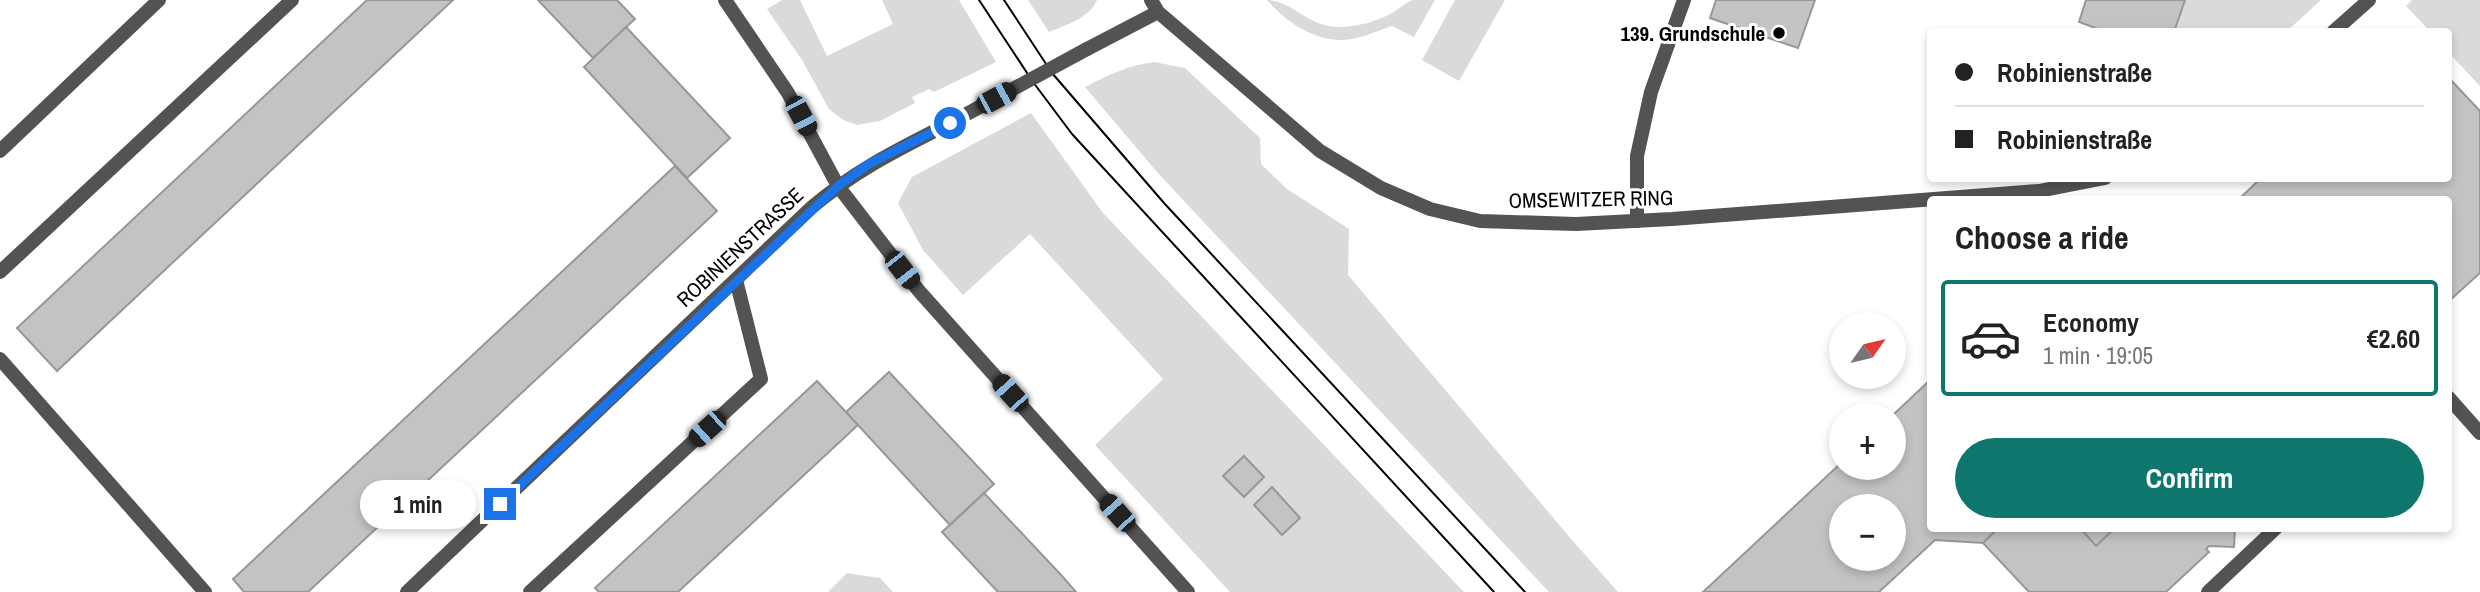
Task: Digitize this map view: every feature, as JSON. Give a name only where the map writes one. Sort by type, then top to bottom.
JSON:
[{"type":"street","points":[[0,151],[159,0]]},
{"type":"street","points":[[0,272],[292,0]]},
{"type":"street","points":[[725,0],[788,93],[838,186],[919,291],[1188,592]]},
{"type":"street","points":[[1636,221],[1637,156],[1651,92],[1684,0]]},
{"type":"street","points":[[2338,28],[2369,0]]},
{"type":"street","name":"ROBINIENSTRASSE","points":[[407,592],[838,186],[869,164],[1087,49],[1154,6]]},
{"type":"street","name":"OMSEWITZER RING","points":[[1154,6],[1320,151],[1393,193],[1430,209],[1480,221],[1576,224],[1927,199]]},
{"type":"street","name":"OMSEWITZER RING","points":[[1972,196],[2039,191],[2085,182]]},
{"type":"street","points":[[530,592],[761,379],[736,280]]},
{"type":"street","points":[[0,359],[205,592]]},
{"type":"street","points":[[2452,402],[2479,432]]},
{"type":"street","points":[[2208,592],[2272,532]]},
{"type":"shaded area","points":[[782,0],[800,0],[827,56],[893,24],[882,0],[959,0],[996,62],[934,92],[929,89],[912,97],[915,103],[880,121],[857,125],[843,120],[829,109],[802,60],[767,9]]},
{"type":"shaded area","points":[[1028,0],[1097,0],[1083,16],[1049,32]]},
{"type":"shaded area","points":[[1267,0],[1285,4],[1319,23],[1342,27],[1379,19],[1413,0],[1435,0],[1414,37],[1392,26],[1344,40],[1322,37],[1301,28]]},
{"type":"shaded area","points":[[1455,0],[1505,0],[1459,81],[1422,60]]},
{"type":"shaded area","points":[[2185,0],[2321,0],[2290,28],[2175,28]]},
{"type":"shaded area","points":[[2412,0],[2480,0],[2480,86],[2452,56],[2452,28],[2427,28],[2406,6]]},
{"type":"shaded area","points":[[1154,62],[1185,68],[1260,138],[1261,164],[1287,189],[1349,229],[1348,275],[1618,592],[1549,592],[1157,172],[1085,87],[1119,71]]},
{"type":"shaded area","points":[[1031,113],[1103,213],[1464,592],[1230,592],[1095,445],[1163,379],[1030,234],[963,295],[923,250],[898,203],[912,177]]},
{"type":"shaded area","points":[[847,573],[880,578],[893,592],[828,592]]},
{"type":"building","points":[[367,0],[453,0],[57,371],[17,328]]},
{"type":"building","points":[[538,0],[617,0],[635,19],[593,58]]},
{"type":"building","name":"139. Grundschule","points":[[1716,0],[1815,0],[1798,48],[1710,18]]},
{"type":"building","points":[[2086,0],[2185,0],[2175,28],[2095,28],[2079,22]]},
{"type":"building","points":[[626,27],[730,138],[687,178],[584,67]]},
{"type":"building","points":[[2452,81],[2480,111],[2480,273],[2452,298],[2452,196],[2242,196],[2257,182],[2452,182]]},
{"type":"building","points":[[675,166],[717,211],[308,592],[244,592],[233,579]]},
{"type":"building","points":[[889,372],[994,484],[950,525],[846,412]]},
{"type":"building","points":[[817,381],[858,425],[678,592],[599,592],[595,588]]},
{"type":"building","points":[[1927,383],[1927,532],[1994,532],[1983,543],[1935,540],[1906,567],[1906,494],[1829,494],[1829,571],[1902,571],[1879,592],[1703,592],[1829,474],[1829,480],[1906,480],[1906,403]]},
{"type":"building","points":[[1244,456],[1264,477],[1244,497],[1223,476]]},
{"type":"building","points":[[1272,487],[1300,518],[1282,535],[1254,505]]},
{"type":"building","points":[[984,493],[1076,592],[998,592],[942,532]]},
{"type":"building","points":[[1994,532],[2084,532],[2096,546],[2111,532],[2235,532],[2234,547],[2209,546],[2206,549],[2209,552],[2166,592],[2029,592],[1983,543]]},
{"type":"building","points":[[2084,532],[2111,532],[2096,546]]},
{"type":"tram line","points":[[979,0],[1033,82],[1072,134],[1494,592]]},
{"type":"tram line","points":[[1004,0],[1052,73],[1164,203],[1525,592]]},
{"type":"place","name":"139. Grundschule","points":[[1779,33]]},
{"type":"route","points":[[500,504],[812,208],[869,164],[950,123]]}]
